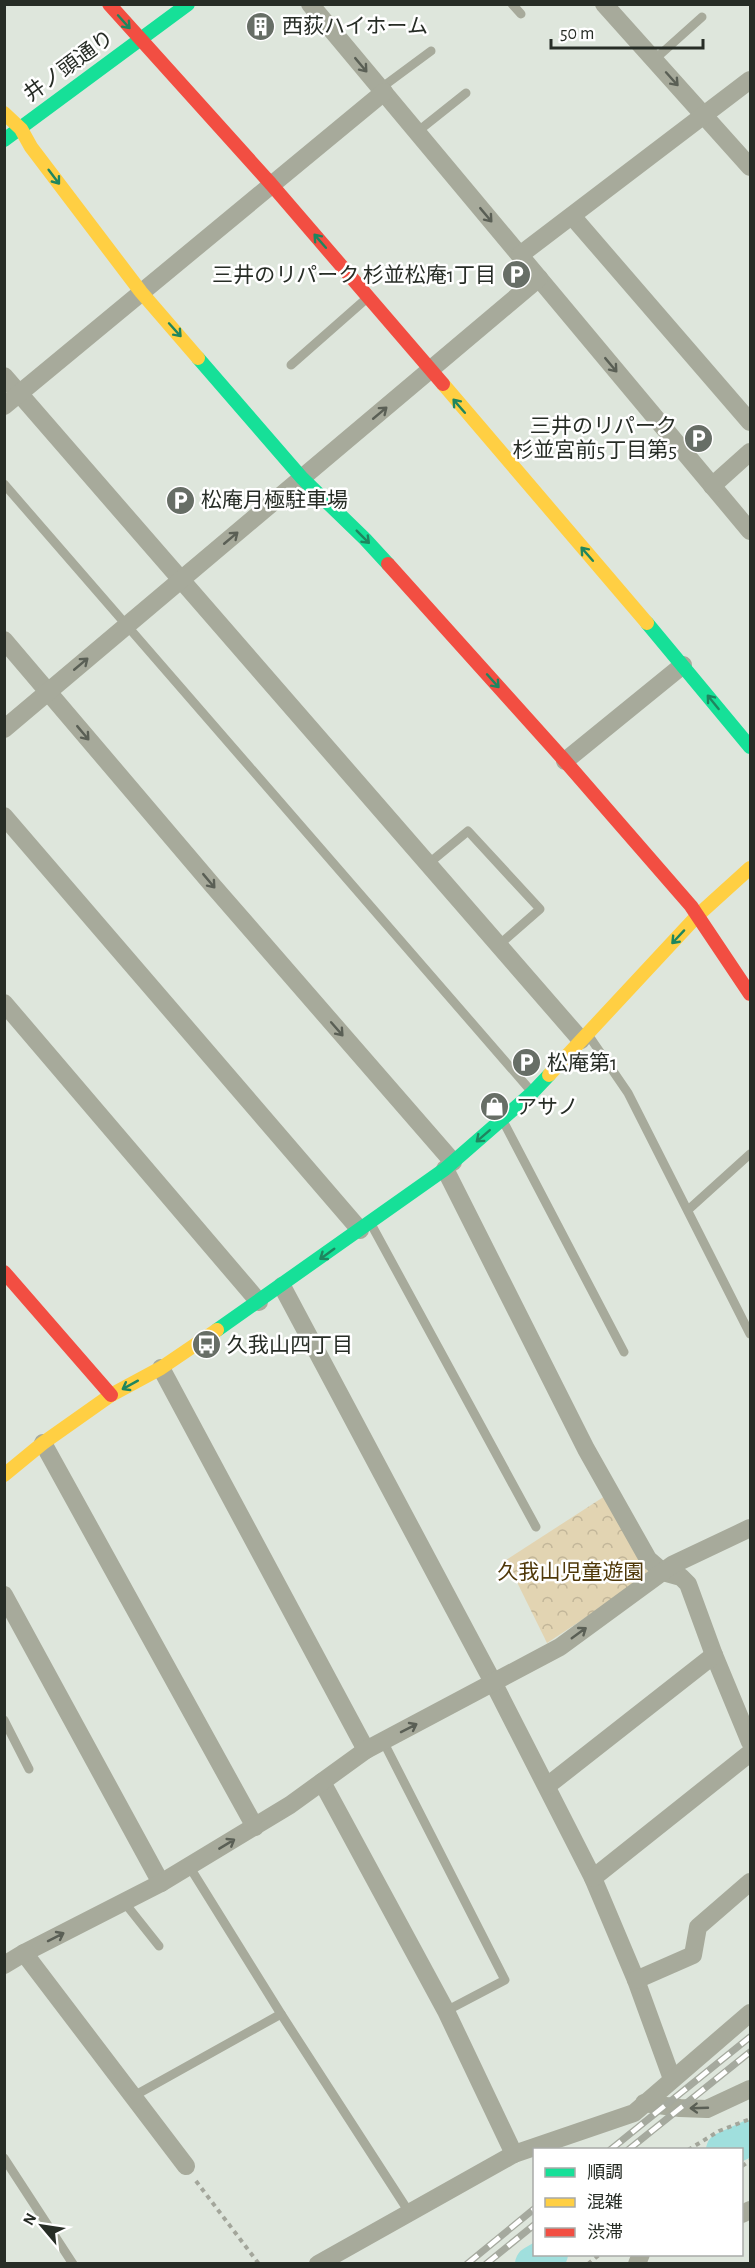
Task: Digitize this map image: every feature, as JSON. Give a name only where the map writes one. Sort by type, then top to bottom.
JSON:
[{"type":"street","points":[[109,4],[271,184],[683,665],[750,747]]},
{"type":"street","name":"井ノ頭通り","points":[[4,140],[188,4]]},
{"type":"street","points":[[310,4],[750,531]]},
{"type":"street","points":[[604,4],[750,167]]},
{"type":"street","points":[[520,255],[750,80]]},
{"type":"street","points":[[4,406],[382,90]]},
{"type":"street","points":[[4,113],[21,129],[31,147],[141,292],[302,478],[365,539],[565,761],[691,906],[750,994]]},
{"type":"street","points":[[572,216],[750,422]]},
{"type":"street","points":[[4,729],[539,278]]},
{"type":"street","points":[[4,376],[499,945],[584,1037]]},
{"type":"street","points":[[712,486],[750,452]]},
{"type":"street","points":[[4,640],[449,1165],[586,1449],[648,1559],[663,1572],[681,1577],[688,1584],[750,1742]]},
{"type":"street","points":[[565,761],[683,665]]},
{"type":"street","points":[[4,816],[365,1227]]},
{"type":"street","points":[[4,1475],[111,1395],[161,1368],[259,1302],[449,1165],[532,1093],[697,916],[750,868]]},
{"type":"street","points":[[4,1003],[259,1302]]},
{"type":"street","points":[[4,1272],[111,1395]]},
{"type":"street","points":[[282,1286],[547,1786],[592,1878],[636,1980],[672,2079]]},
{"type":"street","points":[[161,1368],[366,1750]]},
{"type":"street","points":[[44,1443],[255,1827]]},
{"type":"street","points":[[4,1965],[160,1883],[255,1827],[366,1750],[560,1647],[672,1566],[750,1528]]},
{"type":"street","points":[[4,1595],[160,1883]]},
{"type":"street","points":[[547,1786],[714,1655]]},
{"type":"street","points":[[592,1878],[750,1753]]},
{"type":"street","points":[[321,1782],[446,2011],[514,2154]]},
{"type":"street","points":[[636,1980],[693,1955],[698,1927],[750,1882]]},
{"type":"street","points":[[24,1953],[186,2166]]},
{"type":"street","points":[[318,2264],[514,2154],[634,2113],[750,2013]]},
{"type":"street","points":[[644,2103],[707,2109],[750,2089]]},
{"type":"lane","points":[[512,4],[521,14]]},
{"type":"lane","points":[[654,60],[702,17]]},
{"type":"lane","points":[[382,90],[431,51]]},
{"type":"lane","points":[[417,132],[466,93]]},
{"type":"lane","points":[[291,365],[368,297]]},
{"type":"lane","points":[[4,484],[128,624],[532,1093]]},
{"type":"lane","points":[[428,864],[468,831],[540,909],[499,945]]},
{"type":"lane","points":[[584,1037],[628,1093],[750,1334]]},
{"type":"lane","points":[[502,1119],[624,1352]]},
{"type":"lane","points":[[688,1210],[750,1154]]},
{"type":"lane","points":[[365,1227],[536,1527]]},
{"type":"lane","points":[[4,1720],[29,1769]]},
{"type":"lane","points":[[383,1741],[506,1980],[446,2011]]},
{"type":"lane","points":[[189,1866],[280,2014],[409,2212]]},
{"type":"lane","points":[[124,1902],[159,1946]]},
{"type":"lane","points":[[132,2097],[280,2014]]},
{"type":"lane","points":[[4,2158],[73,2264]]},
{"type":"path","points":[[691,2148],[719,2131],[750,2119]]},
{"type":"path","points":[[186,2166],[260,2264]]},
{"type":"green space","name":"久我山児童遊園","points":[[605,1496],[650,1575],[547,1643],[506,1560]]},
{"type":"waterway","points":[[728,2148],[750,2138]]},
{"type":"waterway","points":[[533,2264],[547,2256]]},
{"type":"railway","points":[[612,2148],[750,2037]]},
{"type":"railway","points":[[630,2148],[750,2052]]},
{"type":"railway","points":[[467,2264],[533,2210]]},
{"type":"railway","points":[[486,2264],[533,2226]]},
{"type":"traffic: fast","points":[[4,140],[188,4]]},
{"type":"traffic: fast","points":[[198,358],[302,478],[388,564]]},
{"type":"traffic: fast","points":[[647,623],[750,747]]},
{"type":"traffic: fast","points":[[217,1330],[445,1169],[532,1093],[549,1075]]},
{"type":"traffic: slow","points":[[4,113],[21,129],[31,147],[141,292],[198,358]]},
{"type":"traffic: slow","points":[[443,384],[647,623]]},
{"type":"traffic: slow","points":[[549,1075],[697,916],[750,868]]},
{"type":"traffic: slow","points":[[4,1475],[43,1443],[111,1395],[161,1368],[217,1330]]},
{"type":"traffic: jam","points":[[109,4],[271,184],[443,384]]},
{"type":"traffic: jam","points":[[388,564],[565,761],[691,906],[750,994]]},
{"type":"traffic: jam","points":[[4,1272],[111,1395]]},
{"type":"place","name":"西荻ハイホーム","points":[[261,26]]},
{"type":"place","name":"三井のリパーク 杉並松庵1丁目","points":[[517,275]]},
{"type":"place","name":"三井のリパーク 杉並宮前5丁目第5","points":[[698,438]]},
{"type":"place","name":"松庵月極駐車場","points":[[180,500]]},
{"type":"place","name":"松庵第1","points":[[526,1063]]},
{"type":"place","name":"アサノ","points":[[495,1107]]},
{"type":"place","name":"久我山四丁目","points":[[206,1345]]}]
